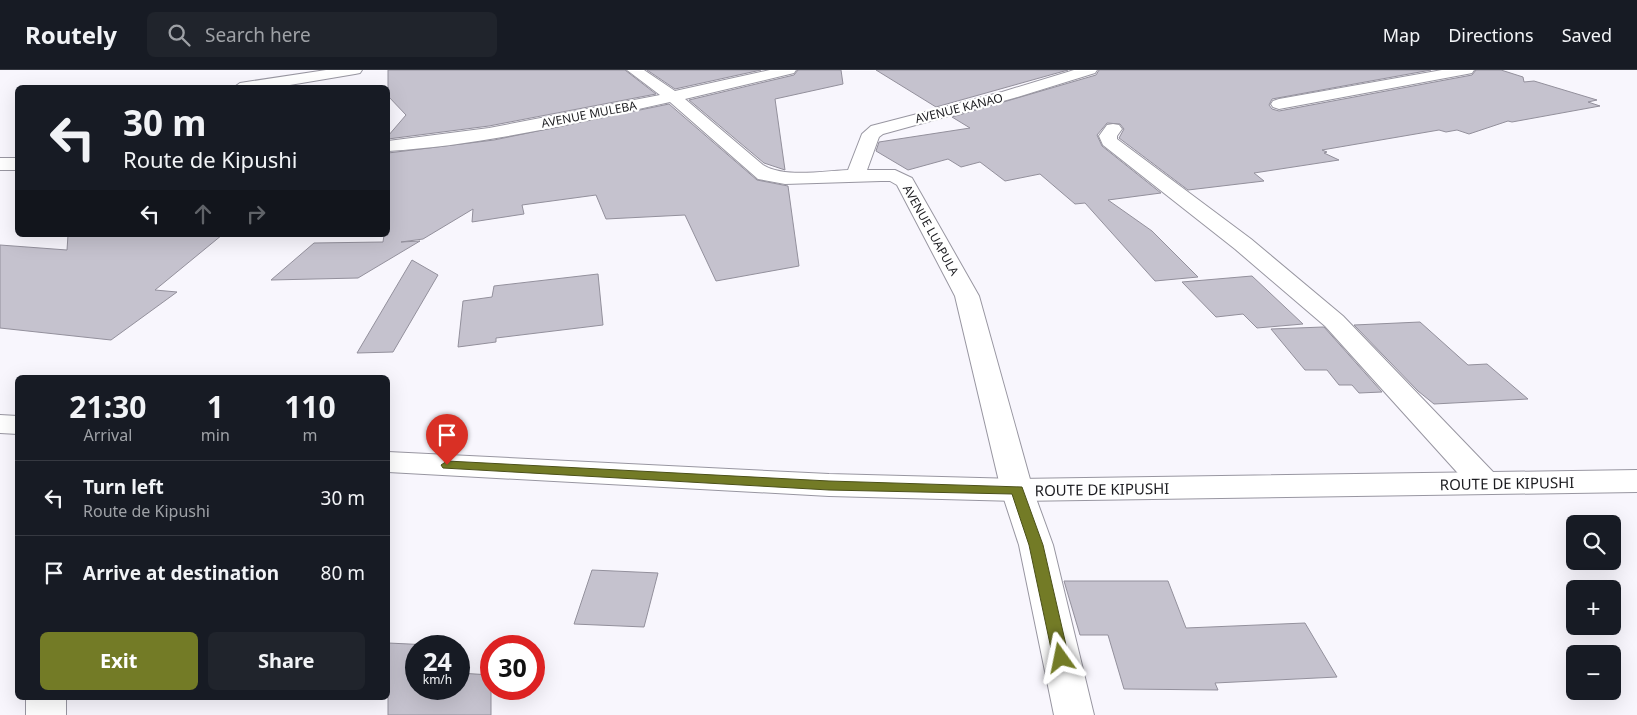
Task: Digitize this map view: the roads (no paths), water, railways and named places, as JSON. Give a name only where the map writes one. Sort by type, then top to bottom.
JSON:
[{"type":"street","points":[[259,85],[355,70]]},
{"type":"street","name":"AVENUE LUAPULA","points":[[634,70],[673,97],[765,175],[785,178],[895,176],[905,182],[967,296],[1017,490],[1036,545],[1074,715]]},
{"type":"street","name":"AVENUE MULEBA","points":[[390,146],[503,131],[673,97],[789,70]]},
{"type":"street","name":"AVENUE KANAO","points":[[855,176],[871,134],[877,130],[1008,95],[1090,70]]},
{"type":"street","points":[[1279,104],[1467,70]]},
{"type":"street","points":[[1113,129],[1108,136],[1108,141],[1243,244],[1334,320],[1485,483]]},
{"type":"street","points":[[0,164],[15,164]]},
{"type":"street","points":[[0,424],[15,426]]},
{"type":"street","name":"ROUTE DE KIPUSHI","points":[[390,462],[829,485],[1017,490],[1637,481]]},
{"type":"street","points":[[46,700],[46,715]]}]
